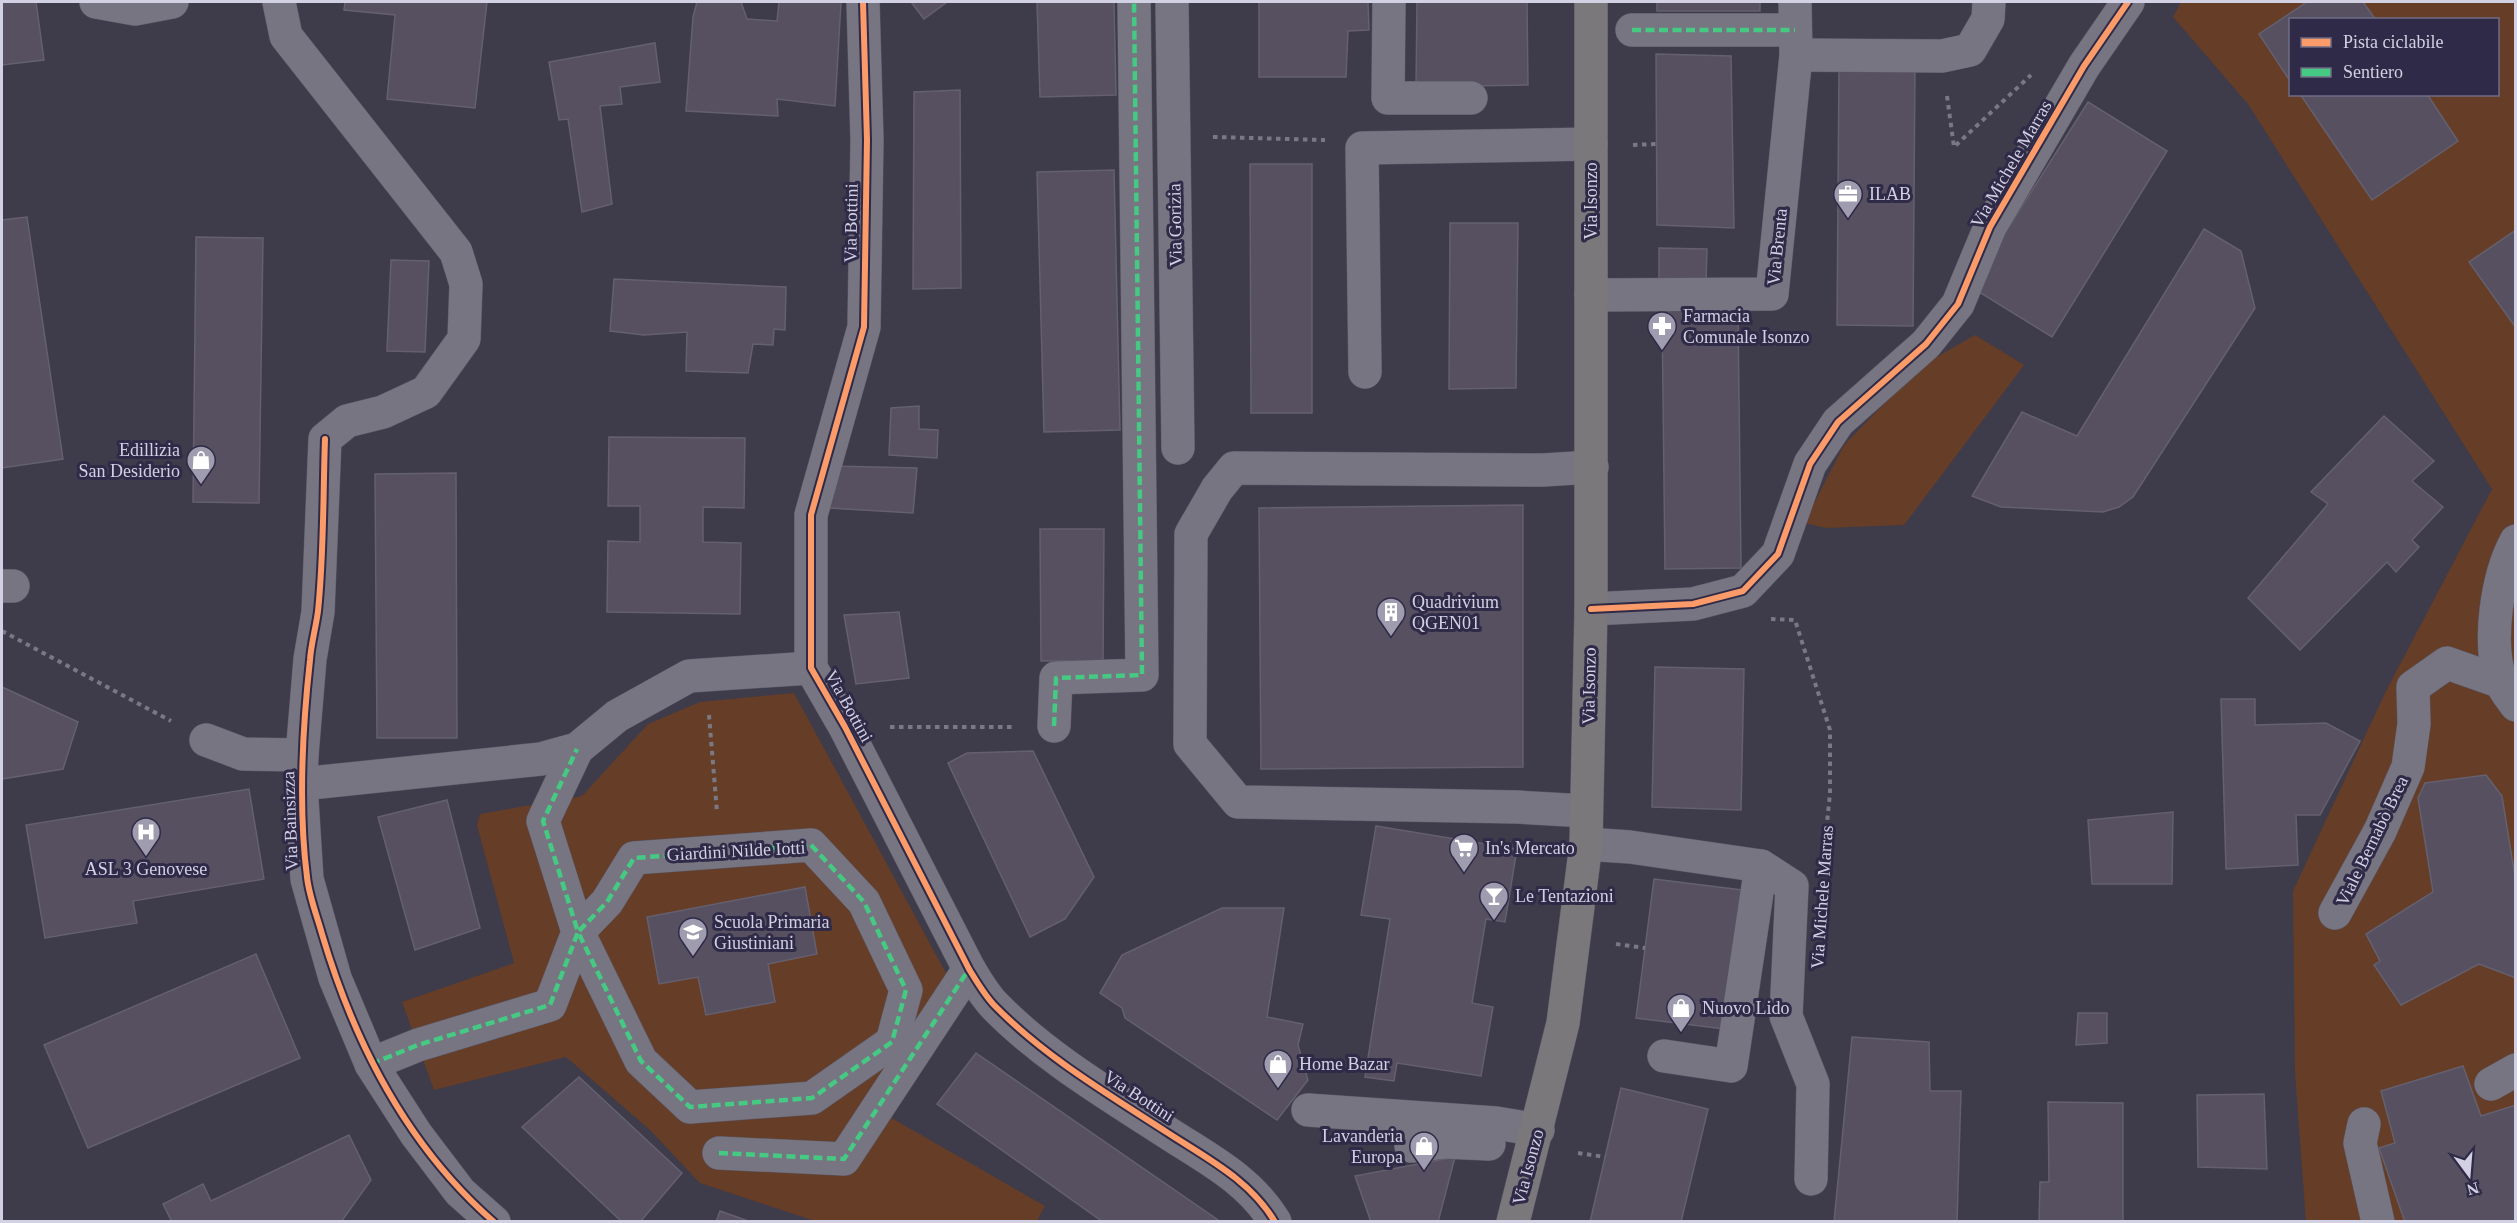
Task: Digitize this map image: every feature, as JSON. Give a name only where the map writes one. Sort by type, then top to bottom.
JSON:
[{"type":"main road","name":"Via Isonzo","points":[[1513,1221],[1563,1023],[1586,844],[1592,467],[1591,2]]},
{"type":"street","points":[[96,2],[135,9],[171,2]]},
{"type":"street","name":"Via Bainsizza","points":[[279,2],[286,36],[456,252],[466,284],[464,339],[426,392],[383,412],[347,421],[325,439],[318,612],[310,659],[302,770],[307,879],[335,978],[371,1064],[416,1134],[460,1192],[494,1221]]},
{"type":"street","name":"Via Bottini","points":[[863,2],[867,140],[864,327],[811,515],[811,668],[845,727],[969,969],[994,1005],[1032,1040],[1080,1076],[1234,1176],[1264,1203],[1275,1221]]},
{"type":"street","points":[[1054,726],[1056,678],[1142,675],[1134,2]]},
{"type":"street","name":"Via Gorizia","points":[[1172,2],[1178,448]]},
{"type":"street","points":[[1389,2],[1388,98],[1471,98]]},
{"type":"street","points":[[1632,30],[1795,29],[1942,56],[1970,50],[1988,19],[1989,2]]},
{"type":"street","name":"Via Michele Marras","points":[[1591,609],[1692,604],[1743,591],[1778,554],[1810,464],[1838,422],[1926,344],[1958,304],[1990,227],[2084,66],[2128,2]]},
{"type":"street","name":"Via Brenta","points":[[1591,295],[1772,294],[1795,29]]},
{"type":"street","name":"Via Isonzo","points":[[1362,148],[1591,144]]},
{"type":"street","points":[[1362,148],[1365,372]]},
{"type":"street","points":[[1586,811],[1517,807],[1238,802],[1190,744],[1191,534],[1217,489],[1234,468],[1543,470],[1592,467]]},
{"type":"street","name":"Viale Bernabò Brea","points":[[2508,693],[2493,630],[2505,561],[2516,541]]},
{"type":"street","name":"Viale Bernabò Brea","points":[[2336,913],[2380,831],[2408,767],[2414,724],[2413,687],[2447,663],[2508,693]]},
{"type":"street","name":"Via Bottini","points":[[206,740],[243,754],[302,770],[529,761],[577,749],[617,716],[689,676],[811,668]]},
{"type":"street","name":"Giardini Nilde Iotti","points":[[371,1064],[418,1044],[550,1005],[578,932],[606,902],[634,858],[811,845],[864,902],[906,990],[892,1042],[812,1098],[690,1107],[641,1061],[578,932],[543,821],[577,749]]},
{"type":"street","points":[[1586,844],[1630,847],[1761,866],[1792,886],[1786,1016],[1813,1084],[1810,1179]]},
{"type":"street","points":[[1664,1056],[1731,1066],[1761,866]]},
{"type":"street","points":[[719,1153],[843,1159],[969,969]]},
{"type":"street","points":[[1308,1110],[1496,1123],[1535,1140]]},
{"type":"street","points":[[2364,1124],[2360,1143],[2378,1221]]},
{"type":"street","points":[[1412,1146],[1444,1143],[1491,1144],[1535,1140]]},
{"type":"path","points":[[1942,56],[1954,147],[2038,68]]},
{"type":"path","points":[[1238,138],[1322,140],[1362,148]]},
{"type":"path","points":[[1632,145],[1656,144]]},
{"type":"path","points":[[2,631],[206,740]]},
{"type":"path","points":[[706,675],[719,852]]},
{"type":"path","points":[[845,727],[1054,726]]},
{"type":"path","points":[[1616,944],[1645,948]]},
{"type":"path","points":[[1578,1154],[1605,1157]]},
{"type":"shaded area","points":[[2181,2],[2515,2],[2515,1221],[2306,1221],[2295,1074],[2293,891],[2385,693],[2492,489],[2248,104],[2173,17]]},
{"type":"shaded area","points":[[1975,335],[2024,365],[1904,525],[1826,528],[1804,523],[1844,445],[1921,366]]},
{"type":"shaded area","points":[[794,693],[959,997],[881,1112],[1045,1206],[1037,1221],[815,1221],[700,1183],[651,1131],[566,1057],[434,1090],[402,1002],[514,963],[477,825],[480,814],[582,796],[648,724],[700,702]]},
{"type":"building","points":[[2,2],[36,2],[44,60],[2,65]]},
{"type":"building","points":[[345,2],[487,2],[475,108],[387,99],[395,15],[344,10]]},
{"type":"building","points":[[697,2],[741,2],[747,19],[777,21],[779,2],[841,2],[835,106],[777,99],[778,116],[686,111],[693,17]]},
{"type":"building","points":[[911,2],[947,2],[924,19]]},
{"type":"building","points":[[1037,2],[1114,2],[1116,95],[1040,97]]},
{"type":"building","points":[[1259,2],[1368,2],[1369,30],[1348,31],[1346,77],[1259,77]]},
{"type":"building","points":[[1417,2],[1527,2],[1528,85],[1416,87]]},
{"type":"building","points":[[1657,2],[1760,2],[1760,11],[1657,11]]},
{"type":"building","points":[[2307,2],[2363,2],[2375,18],[2289,18],[2289,79],[2259,34]]},
{"type":"building","points":[[655,43],[660,82],[620,87],[622,104],[600,106],[612,204],[582,212],[568,119],[559,120],[549,62]]},
{"type":"building","points":[[1656,54],[1731,56],[1734,228],[1657,225]]},
{"type":"building","points":[[1839,67],[1915,67],[1913,326],[1837,325]]},
{"type":"building","points":[[960,90],[961,288],[913,289],[914,92]]},
{"type":"building","points":[[2301,96],[2428,96],[2458,141],[2372,200]]},
{"type":"building","points":[[2088,102],[2167,151],[2052,337],[1971,287]]},
{"type":"building","points":[[1250,164],[1312,164],[1312,413],[1251,413]]},
{"type":"building","points":[[1114,170],[1120,430],[1044,432],[1037,172]]},
{"type":"building","points":[[27,217],[63,459],[2,468],[2,220]]},
{"type":"building","points":[[1450,223],[1518,223],[1516,388],[1449,389]]},
{"type":"building","points":[[2204,229],[2241,251],[2255,308],[2133,497],[2119,507],[2103,512],[2001,507],[1972,496],[2022,412],[2077,436]]},
{"type":"building","points":[[2516,230],[2516,328],[2469,262]]},
{"type":"building","points":[[196,237],[263,238],[259,503],[193,502]]},
{"type":"building","points":[[1659,248],[1707,249],[1706,283],[1659,282]]},
{"type":"building","points":[[391,260],[429,261],[425,352],[387,351]]},
{"type":"building","points":[[614,279],[786,287],[785,330],[774,329],[773,345],[753,344],[748,373],[686,371],[687,332],[644,335],[610,331]]},
{"type":"building","points":[[1738,309],[1741,568],[1665,569],[1662,310]]},
{"type":"building","points":[[919,406],[919,429],[938,430],[937,458],[889,455],[891,408]]},
{"type":"building","points":[[2384,416],[2434,461],[2412,481],[2443,507],[2412,540],[2419,547],[2396,572],[2387,562],[2300,650],[2248,598],[2328,504],[2311,492]]},
{"type":"building","points":[[609,437],[745,438],[744,508],[703,507],[703,542],[741,543],[740,614],[607,612],[608,541],[640,542],[640,506],[608,506]]},
{"type":"building","points":[[832,466],[917,468],[913,513],[829,508]]},
{"type":"building","points":[[456,473],[457,738],[377,738],[375,474]]},
{"type":"building","name":"Quadrivium QGEN01","points":[[1523,505],[1523,767],[1261,769],[1259,508]]},
{"type":"building","points":[[1040,529],[1104,529],[1103,661],[1041,661]]},
{"type":"building","points":[[899,612],[909,678],[856,684],[844,615]]},
{"type":"building","points":[[1655,667],[1744,669],[1741,810],[1652,807]]},
{"type":"building","points":[[2,687],[78,722],[63,769],[2,779]]},
{"type":"building","points":[[2221,699],[2255,699],[2255,725],[2326,723],[2360,741],[2320,815],[2296,815],[2298,865],[2226,869]]},
{"type":"building","points":[[1033,751],[1094,877],[1065,919],[1030,937],[948,763],[967,753]]},
{"type":"building","points":[[2486,775],[2502,796],[2516,883],[2516,978],[2479,964],[2401,1005],[2374,965],[2380,961],[2366,934],[2433,892],[2418,798],[2425,783]]},
{"type":"building","name":"ASL 3 Genovese","points":[[249,789],[264,879],[133,901],[137,923],[45,938],[26,825]]},
{"type":"building","points":[[447,800],[480,928],[415,950],[378,817]]},
{"type":"building","points":[[2173,812],[2172,884],[2092,884],[2088,820]]},
{"type":"building","points":[[1376,826],[1517,849],[1505,922],[1486,919],[1472,1003],[1493,1007],[1481,1076],[1397,1063],[1394,1081],[1365,1077],[1390,919],[1361,915]]},
{"type":"building","points":[[1654,879],[1742,890],[1724,1029],[1636,1018]]},
{"type":"building","points":[[805,887],[817,954],[768,964],[775,1002],[706,1015],[698,977],[659,984],[647,917]]},
{"type":"building","points":[[1222,908],[1284,908],[1267,1017],[1303,1024],[1298,1045],[1308,1080],[1277,1120],[1125,1018],[1122,1008],[1100,993],[1122,955]]},
{"type":"building","points":[[256,954],[300,1058],[88,1148],[44,1045]]},
{"type":"building","points":[[2078,1013],[2107,1013],[2107,1043],[2076,1045]]},
{"type":"building","points":[[1852,1037],[1929,1042],[1930,1091],[1961,1091],[1957,1222],[1834,1222]]},
{"type":"building","points":[[976,1053],[1221,1222],[1103,1222],[937,1104]]},
{"type":"building","points":[[2463,1066],[2481,1116],[2516,1105],[2516,1222],[2405,1222],[2379,1148],[2395,1143],[2381,1091]]},
{"type":"building","points":[[579,1077],[682,1173],[640,1222],[622,1222],[522,1127]]},
{"type":"building","points":[[1621,1088],[1708,1109],[1681,1222],[1590,1222]]},
{"type":"building","points":[[2264,1094],[2267,1169],[2198,1167],[2197,1095]]},
{"type":"building","points":[[2048,1102],[2123,1103],[2123,1222],[2039,1222],[2040,1182],[2049,1182]]},
{"type":"building","points":[[349,1135],[371,1180],[341,1222],[172,1222],[163,1204],[203,1184],[211,1201]]},
{"type":"building","points":[[1455,1157],[1438,1222],[1371,1222],[1355,1176]]},
{"type":"building","points":[[720,1211],[751,1222],[716,1222]]},
{"type":"marked path","points":[[1054,726],[1056,678],[1142,675],[1134,2]]},
{"type":"marked path","points":[[1632,30],[1795,30]]},
{"type":"marked path","points":[[371,1064],[418,1045],[550,1005],[578,932],[543,821],[577,749]]},
{"type":"marked path","points":[[811,845],[864,902],[906,990],[892,1042],[812,1098],[690,1107],[641,1061],[578,932],[607,902],[634,858],[811,845]]},
{"type":"marked path","points":[[719,1153],[844,1159],[969,969]]},
{"type":"cycle path","points":[[863,2],[867,140],[864,327],[811,515],[811,668],[845,727],[969,969],[991,1002],[1056,1058],[1241,1182],[1265,1207],[1275,1222]]},
{"type":"cycle path","points":[[1591,609],[1693,604],[1743,591],[1778,554],[1810,464],[1838,422],[1926,344],[1958,304],[1990,227],[2084,66],[2128,2]]},
{"type":"cycle path","points":[[325,439],[320,590],[307,687],[302,769],[304,850],[309,891],[350,1014],[388,1090],[435,1161],[463,1193],[494,1222]]},
{"type":"place","name":"ILAB","points":[[1848,220]]},
{"type":"place","name":"Farmacia Comunale Isonzo","points":[[1662,352]]},
{"type":"place","name":"Edillizia San Desiderio","points":[[201,486]]},
{"type":"place","name":"Quadrivium QGEN01","points":[[1391,638]]},
{"type":"place","name":"ASL 3 Genovese","points":[[146,858]]},
{"type":"place","name":"In's Mercato","points":[[1464,874]]},
{"type":"place","name":"Le Tentazioni","points":[[1494,922]]},
{"type":"place","name":"Scuola Primaria Giustiniani","points":[[693,958]]},
{"type":"place","name":"Nuovo Lido","points":[[1681,1034]]},
{"type":"place","name":"Home Bazar","points":[[1278,1090]]},
{"type":"place","name":"Lavanderia Europa","points":[[1424,1172]]}]
